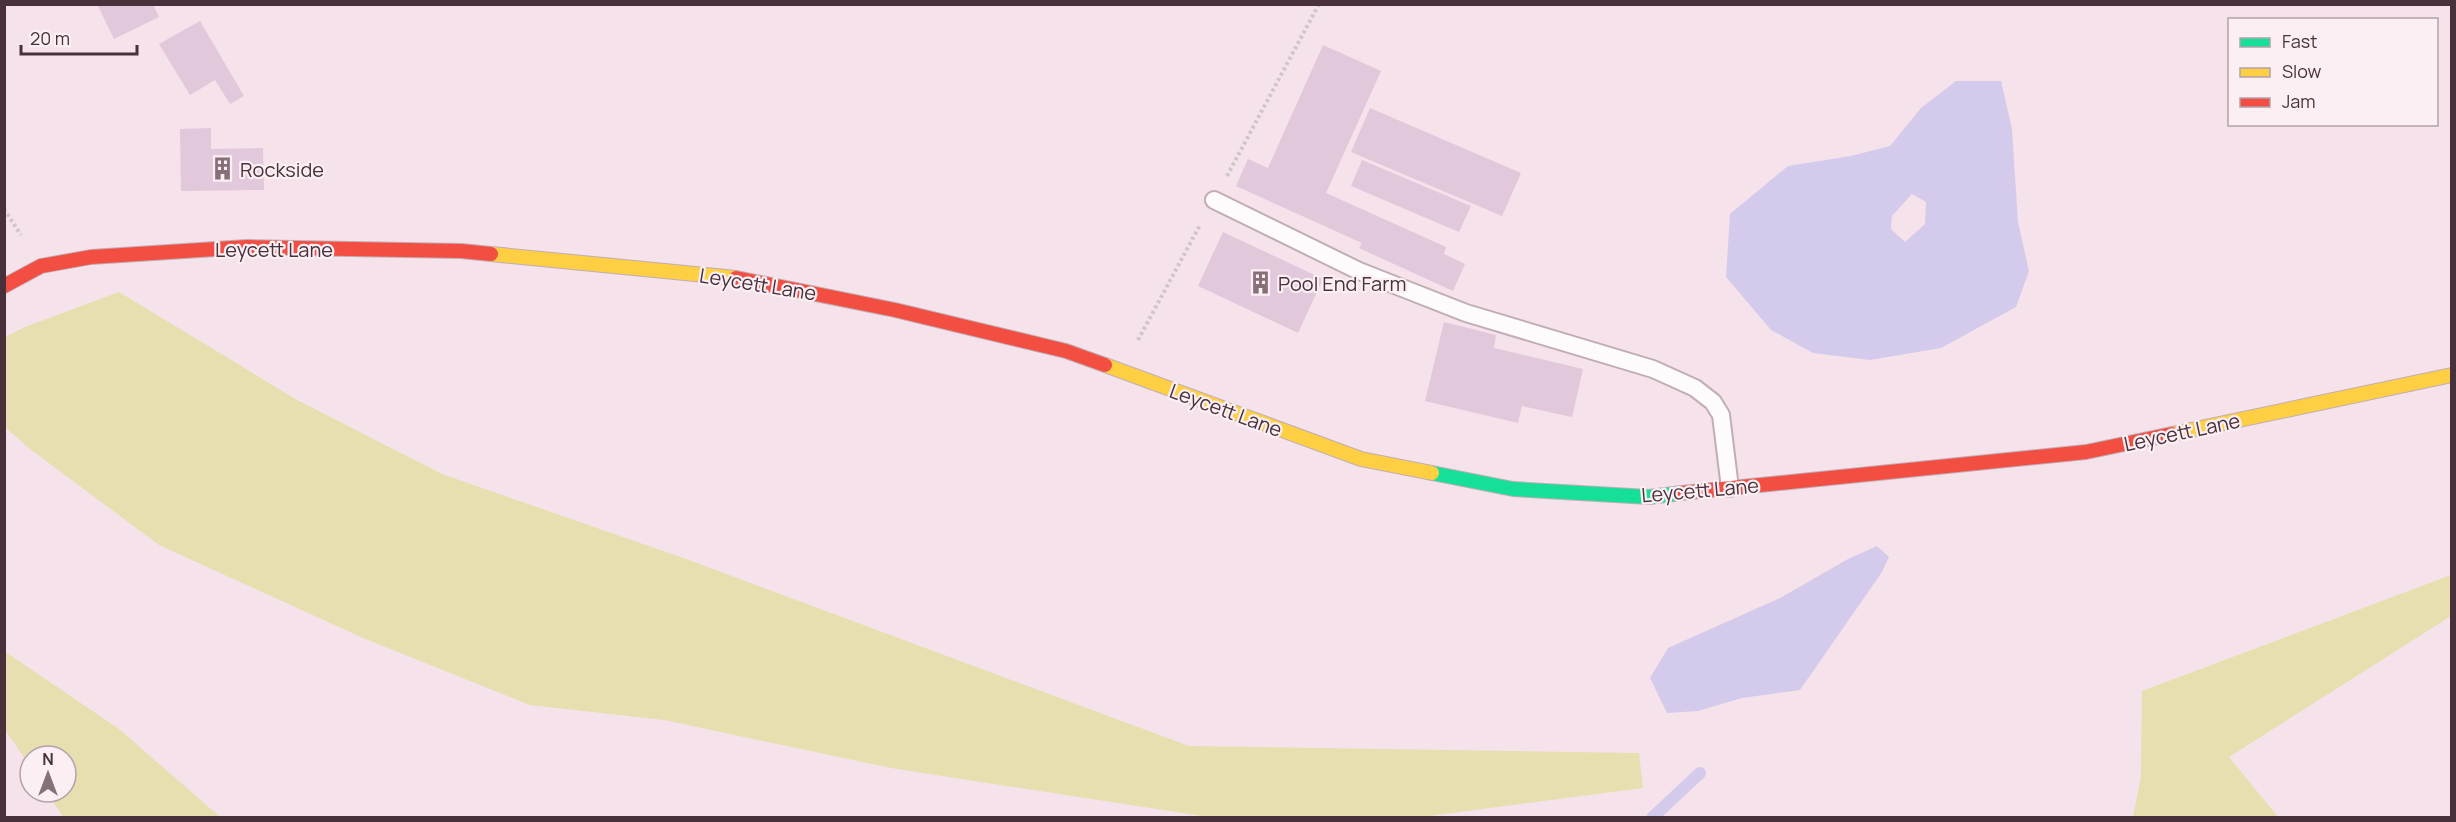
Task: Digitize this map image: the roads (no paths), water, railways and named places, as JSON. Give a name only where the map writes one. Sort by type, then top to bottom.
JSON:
[{"type":"street","name":"Leycett Lane","points":[[4,286],[41,266],[91,257],[247,247],[461,251],[737,278],[895,310],[1066,351],[1361,459],[1513,489],[1650,497],[2086,452],[2451,375]]},
{"type":"lane","points":[[1214,200],[1359,271],[1391,284],[1466,313],[1653,369],[1695,388],[1713,402],[1721,415],[1730,488]]},
{"type":"waterway","points":[[1652,818],[1700,773]]},
{"type":"place","name":"Rockside","points":[[222,169]]},
{"type":"place","name":"Pool End Farm","points":[[1260,283]]}]
